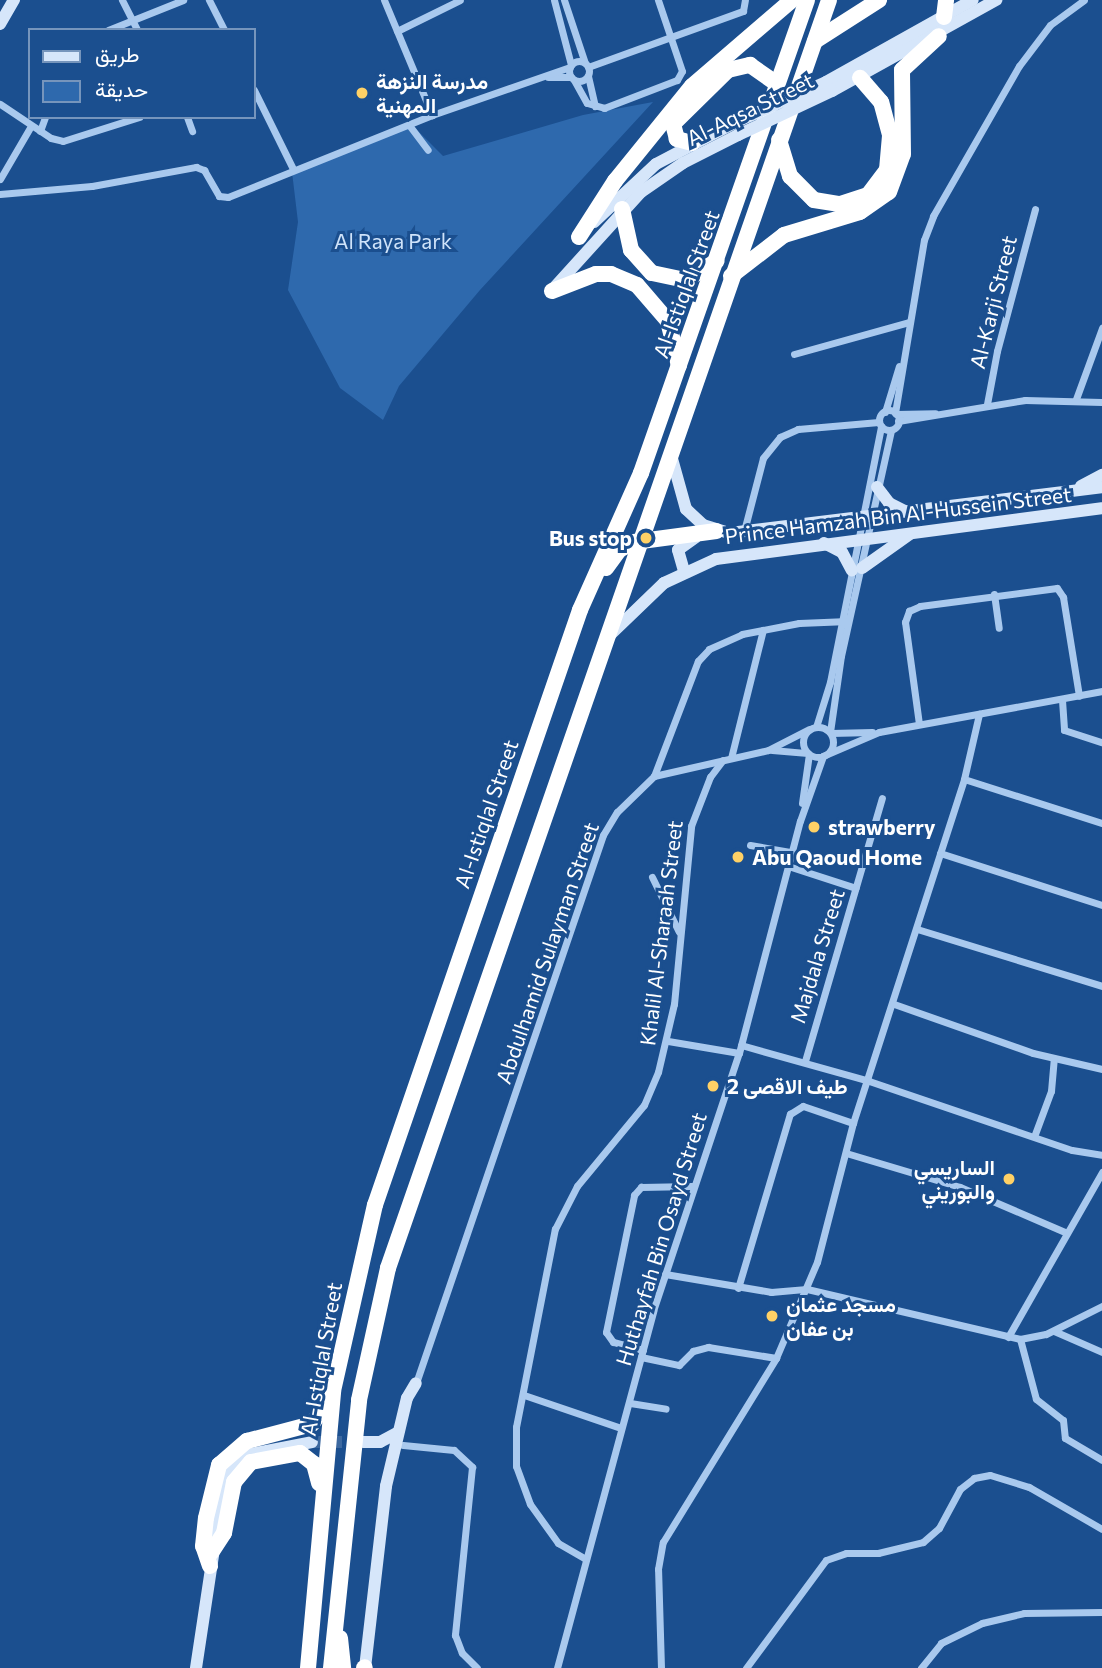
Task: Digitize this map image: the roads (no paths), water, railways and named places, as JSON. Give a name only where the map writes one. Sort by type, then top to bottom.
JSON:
[{"type":"highway","points":[[579,237],[615,181],[692,86],[792,0]]},
{"type":"highway","name":"Al-Istiqlal Street","points":[[308,1668],[333,1391],[375,1205],[592,581],[641,472],[807,0]]},
{"type":"highway","name":"Al-Istiqlal Street","points":[[331,1668],[359,1400],[378,1303],[578,732],[603,642],[829,0]]},
{"type":"highway","points":[[815,41],[879,0]]},
{"type":"highway","points":[[944,17],[946,0]]},
{"type":"highway","points":[[729,278],[772,242],[860,212],[889,192],[903,154],[902,70],[939,36]]},
{"type":"highway","points":[[692,143],[677,139],[673,124],[728,70],[750,65],[777,84]]},
{"type":"highway","points":[[779,140],[790,176],[814,200],[840,204],[868,195],[887,170],[890,135],[881,102],[860,78]]},
{"type":"highway","points":[[622,209],[631,250],[652,273],[686,280],[717,261]]},
{"type":"highway","points":[[552,291],[596,274],[611,274],[637,285],[668,321],[679,367]]},
{"type":"highway","points":[[592,581],[619,550],[639,541],[716,531]]},
{"type":"highway","points":[[322,1493],[314,1464],[300,1453],[251,1462],[234,1482],[224,1533],[210,1560],[204,1551],[205,1518],[219,1465],[247,1441],[312,1424],[324,1411],[333,1391]]},
{"type":"highway","points":[[334,1622],[343,1668]]},
{"type":"main road","points":[[1,21],[13,0]]},
{"type":"main road","name":"Al-Aqsa Street","points":[[579,237],[638,179],[692,143],[736,129],[829,87],[973,0]]},
{"type":"main road","name":"Al-Aqsa Street","points":[[829,87],[860,78],[939,36],[996,0]]},
{"type":"main road","name":"Al-Aqsa Street","points":[[552,291],[622,209],[660,177],[736,129]]},
{"type":"main road","name":"Prince Hamzah Bin Al-Hussein Street","points":[[670,449],[686,509],[716,531],[744,532],[1102,486]]},
{"type":"main road","points":[[1070,492],[1102,475]]},
{"type":"main road","points":[[877,487],[889,503],[908,512]]},
{"type":"main road","name":"Prince Hamzah Bin Al-Hussein Street","points":[[603,642],[645,597],[684,571],[727,556],[1102,508]]},
{"type":"main road","points":[[684,571],[677,557],[681,545],[716,531]]},
{"type":"main road","points":[[824,542],[842,552],[857,570],[914,532]]},
{"type":"main road","points":[[373,1668],[378,1555],[400,1439],[416,1383]]},
{"type":"main road","points":[[391,1462],[369,1443],[400,1439]]},
{"type":"main road","points":[[365,1668],[391,1462],[400,1439]]},
{"type":"main road","points":[[196,1668],[220,1493],[230,1469],[251,1454],[312,1442]]},
{"type":"street","points":[[122,0],[135,28]]},
{"type":"street","points":[[113,28],[183,0]]},
{"type":"street","points":[[209,0],[223,28]]},
{"type":"street","points":[[384,0],[432,116]]},
{"type":"street","points":[[397,31],[460,0]]},
{"type":"street","points":[[554,0],[573,78],[587,103],[610,107],[677,80],[682,71],[658,0]]},
{"type":"street","points":[[564,0],[587,65],[595,106]]},
{"type":"street","points":[[0,194],[92,186],[196,167],[204,170],[219,196],[228,197],[293,169],[432,116],[548,77],[571,66],[587,65],[672,39],[743,11],[745,0]]},
{"type":"street","points":[[868,516],[877,487],[876,472],[896,416],[901,363],[925,240],[939,206],[1019,66],[1050,25],[1084,0]]},
{"type":"street","points":[[548,77],[588,76]]},
{"type":"street","points":[[256,94],[293,169]]},
{"type":"street","points":[[0,104],[56,140],[71,140],[133,119]]},
{"type":"street","points":[[40,131],[44,119]]},
{"type":"street","points":[[188,119],[192,131]]},
{"type":"street","points":[[0,178],[31,125]]},
{"type":"street","points":[[409,125],[428,150]]},
{"type":"street","name":"Al-Karji Street","points":[[988,404],[997,351],[1035,209]]},
{"type":"street","points":[[794,354],[909,322]]},
{"type":"street","points":[[1076,399],[1102,328]]},
{"type":"street","points":[[809,754],[803,738],[812,728],[845,621],[876,472],[880,424],[901,363]]},
{"type":"street","points":[[885,412],[896,416],[936,413],[988,404],[1076,399],[1102,402]]},
{"type":"street","points":[[744,532],[763,458],[780,437],[798,429],[880,424],[891,430]]},
{"type":"street","points":[[919,724],[905,622],[909,611],[994,594],[1053,586],[1061,592],[1079,696]]},
{"type":"street","points":[[994,594],[999,628]]},
{"type":"street","points":[[824,756],[833,746],[831,733],[845,621]]},
{"type":"street","name":"Abdulhamid Sulayman Street","points":[[416,1383],[603,835],[617,812],[654,776],[698,661],[721,642],[763,630],[845,621]]},
{"type":"street","name":"Khalil Al-Sharaah Street","points":[[584,1559],[566,1550],[550,1534],[522,1487],[514,1446],[555,1229],[577,1186],[643,1105],[668,1041],[691,826],[700,797],[727,759],[763,630]]},
{"type":"street","points":[[654,776],[768,750],[812,728],[831,733],[879,732],[1102,691]]},
{"type":"street","points":[[1062,700],[1064,730],[1102,742]]},
{"type":"street","points":[[662,1668],[658,1569],[663,1542],[776,1358],[807,1289],[853,1123],[894,1004],[964,779],[978,714]]},
{"type":"street","points":[[768,750],[824,756],[879,732]]},
{"type":"street","name":"Huthayfah Bin Osayd Street","points":[[800,821],[809,754]]},
{"type":"street","name":"Huthayfah Bin Osayd Street","points":[[558,1668],[584,1559],[665,1274],[692,1186],[740,1049],[791,852],[824,756]]},
{"type":"street","points":[[964,779],[1102,823]]},
{"type":"street","name":"Majdala Street","points":[[804,1061],[882,798]]},
{"type":"street","points":[[750,845],[791,852]]},
{"type":"street","points":[[940,853],[1102,905]]},
{"type":"street","points":[[788,866],[856,888]]},
{"type":"street","points":[[652,877],[680,933]]},
{"type":"street","points":[[917,929],[1102,986]]},
{"type":"street","points":[[894,1004],[1054,1059],[1102,1069]]},
{"type":"street","points":[[668,1041],[740,1049],[804,1061],[1035,1134],[1072,1150],[1102,1155]]},
{"type":"street","points":[[1035,1134],[1051,1091],[1054,1059]]},
{"type":"street","points":[[738,1288],[790,1114],[803,1106],[853,1123]]},
{"type":"street","points":[[846,1153],[960,1187],[1065,1232]]},
{"type":"street","points":[[1008,1337],[1065,1232],[1102,1172]]},
{"type":"street","points":[[692,1186],[641,1187],[634,1195],[606,1332],[612,1342],[679,1364],[699,1348],[708,1347],[776,1358]]},
{"type":"street","points":[[665,1274],[771,1292],[807,1289],[1020,1339],[1054,1331],[1078,1316],[1102,1306]]},
{"type":"street","points":[[1054,1331],[1102,1352]]},
{"type":"street","points":[[1020,1339],[1036,1399],[1062,1418],[1065,1438],[1102,1460]]},
{"type":"street","points":[[524,1395],[621,1429]]},
{"type":"street","points":[[630,1403],[666,1409]]},
{"type":"street","points":[[400,1439],[454,1450],[472,1466],[456,1635],[462,1653],[477,1668]]},
{"type":"street","points":[[746,1668],[826,1560],[846,1553],[878,1553],[923,1542],[939,1528],[960,1489],[974,1478],[990,1475],[1029,1487],[1102,1529]]},
{"type":"street","points":[[921,1668],[941,1643],[982,1623],[1024,1612],[1102,1612]]},
{"type":"tunnel","points":[[312,1442],[363,1442]]},
{"type":"place","name":"مدرسة النزهة المهنية","points":[[362,93]]},
{"type":"place","name":"Bus stop","points":[[646,538]]},
{"type":"place","name":"strawberry","points":[[814,827]]},
{"type":"place","name":"Abu Qaoud Home","points":[[738,857]]},
{"type":"place","name":"طيف الاقصى 2","points":[[713,1086]]},
{"type":"place","name":"الساريسي والبوريني","points":[[1009,1179]]},
{"type":"place","name":"مسجد عثمان بن عفان","points":[[772,1316]]},
{"type":"park label","name":"Al Raya Park","points":[[393,241]]}]
